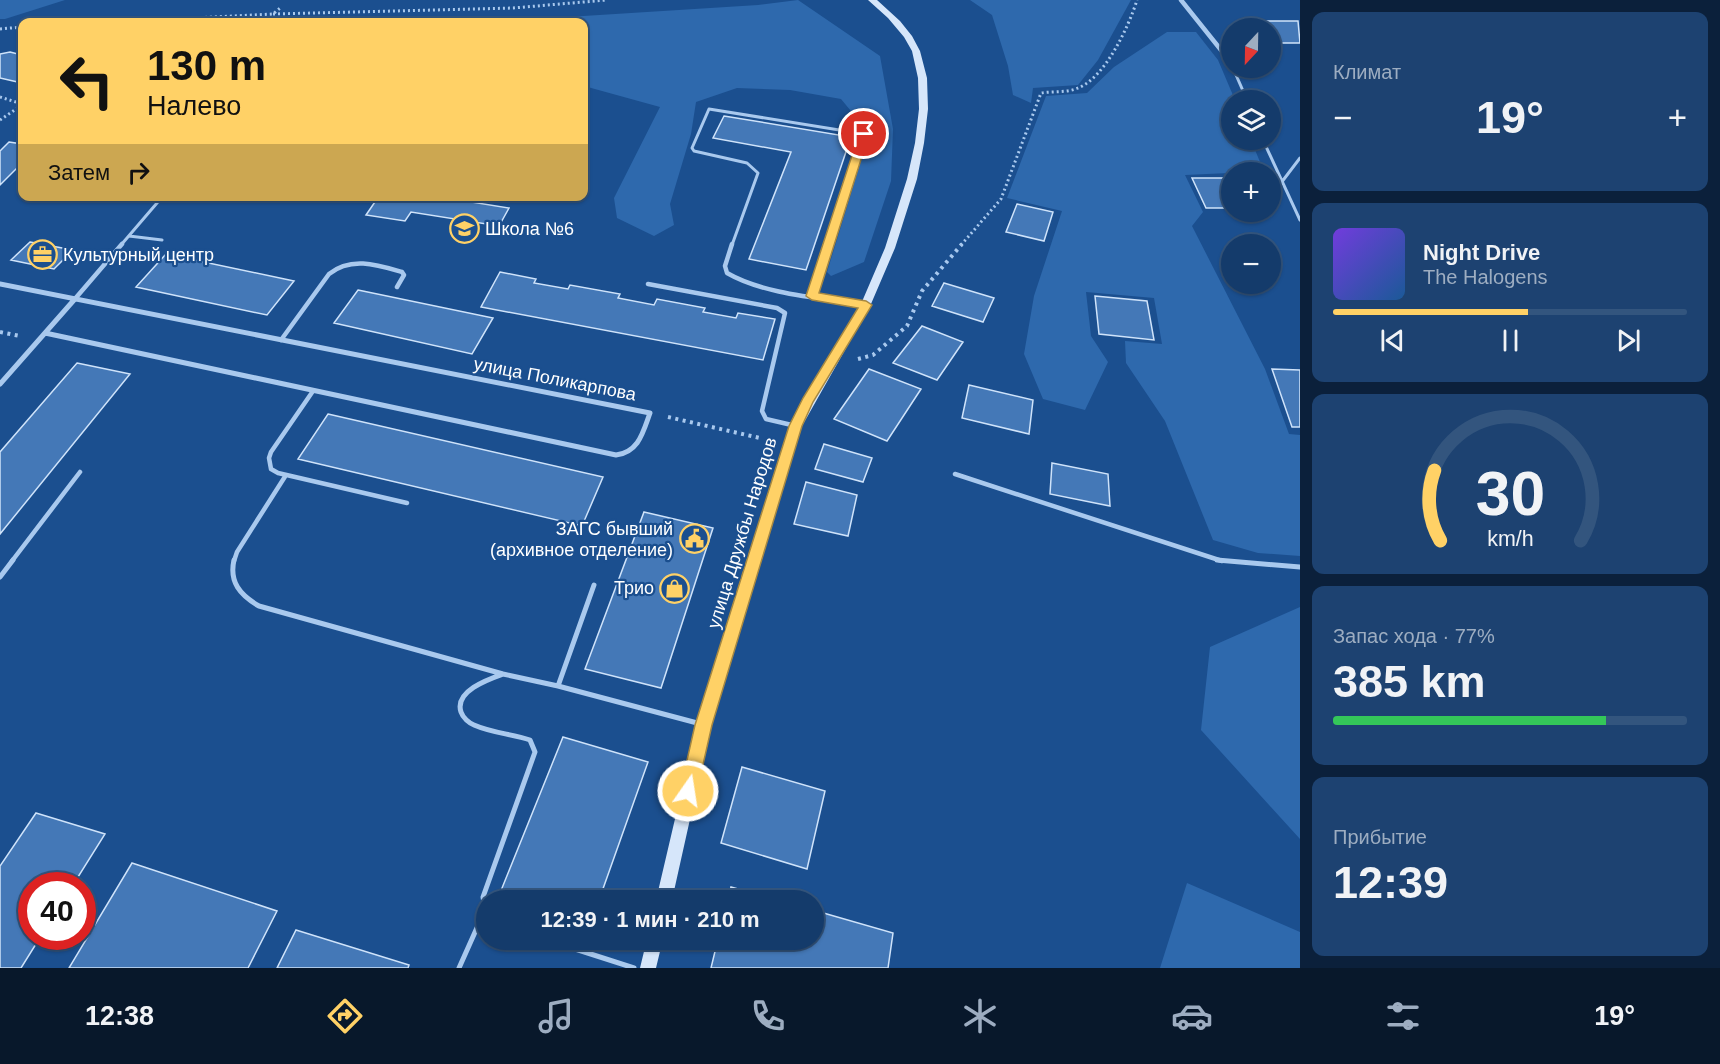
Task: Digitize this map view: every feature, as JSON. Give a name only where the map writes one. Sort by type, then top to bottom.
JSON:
[{"type":"street","name":"улица Дружбы Народов","points":[[666,890],[704,725],[796,426],[807,401],[837,356],[866,305],[885,262],[909,192],[916,160],[924,93],[923,75],[912,43],[897,22],[872,0]]},
{"type":"street","points":[[1181,0],[1221,50]]},
{"type":"street","name":"улица Поликарпова","points":[[0,284],[650,413],[638,445],[626,454],[616,455],[45,333]]},
{"type":"street","points":[[0,384],[74,300]]},
{"type":"street","points":[[648,968],[652,950]]},
{"type":"lane","points":[[812,296],[864,134],[710,109],[692,148],[694,151],[742,162],[750,165],[758,173],[728,255],[725,266],[727,273],[741,281],[812,296],[866,305]]},
{"type":"lane","points":[[1300,158],[1281,183],[1300,220]]},
{"type":"lane","points":[[74,300],[159,201]]},
{"type":"lane","points":[[129,236],[162,240]]},
{"type":"lane","points":[[281,340],[329,274],[339,266],[353,263],[402,272],[404,275],[397,287]]},
{"type":"lane","points":[[648,284],[772,307],[785,313],[786,317],[762,411],[766,419],[796,426]]},
{"type":"lane","points":[[313,391],[269,458],[271,469],[286,475],[406,503]]},
{"type":"lane","points":[[0,577],[80,471]]},
{"type":"lane","points":[[955,474],[1224,561],[1300,567]]},
{"type":"lane","points":[[286,475],[231,565],[232,579],[241,594],[259,606],[503,674],[558,686],[704,725]]},
{"type":"lane","points":[[558,686],[594,585]]},
{"type":"lane","points":[[486,890],[535,752],[530,740],[474,726],[466,720],[460,708],[462,700],[469,692],[503,674]]},
{"type":"lane","points":[[459,968],[476,932]]},
{"type":"lane","points":[[578,950],[634,968]]},
{"type":"path","points":[[194,18],[513,9],[607,0]]},
{"type":"path","points":[[837,356],[860,359],[873,356],[907,326],[922,291],[1000,199],[1041,93],[1080,88],[1097,72],[1105,64],[1133,15],[1137,0]]},
{"type":"path","points":[[273,14],[280,8]]},
{"type":"path","points":[[0,29],[18,27]]},
{"type":"path","points":[[0,97],[18,104]]},
{"type":"path","points":[[0,120],[18,108]]},
{"type":"path","points":[[650,413],[790,445]]},
{"type":"shaded area","points":[[0,0],[65,0],[0,19]]},
{"type":"shaded area","points":[[798,0],[880,56],[893,129],[891,181],[864,262],[831,276],[827,272],[867,142],[865,128],[841,99],[790,90],[737,88],[696,102],[691,134],[670,204],[674,225],[654,236],[617,218],[614,198],[660,107],[588,87],[588,18],[552,18],[758,5]]},
{"type":"shaded area","points":[[970,0],[1131,0],[1098,60],[1078,85],[1033,88],[1031,103],[1013,95],[1008,66],[992,15]]},
{"type":"shaded area","points":[[1167,32],[1196,32],[1218,60],[1221,78],[1226,78],[1231,90],[1221,90],[1221,150],[1255,150],[1260,162],[1221,162],[1221,173],[1185,175],[1203,212],[1192,226],[1221,283],[1221,294],[1227,294],[1265,369],[1289,434],[1300,435],[1300,556],[1258,553],[1213,540],[1165,421],[1126,363],[1125,341],[1162,344],[1154,298],[1086,292],[1091,336],[1108,362],[1085,410],[1043,399],[1024,354],[1034,296],[1062,211],[1007,198],[1046,96],[1087,93],[1114,67]]},
{"type":"shaded area","points":[[1300,607],[1300,839],[1201,730],[1210,647]]},
{"type":"shaded area","points":[[1187,883],[1300,932],[1300,968],[1160,968]]},
{"type":"building","points":[[1281,21],[1298,21],[1300,43],[1281,43]]},
{"type":"building","points":[[10,52],[18,54],[18,82],[0,78],[0,54]]},
{"type":"building","points":[[724,116],[851,137],[806,270],[749,259],[791,152],[713,138]]},
{"type":"building","points":[[9,142],[18,143],[18,167],[0,185],[0,151]]},
{"type":"building","points":[[1192,178],[1221,178],[1221,208],[1206,208]]},
{"type":"building","points":[[376,201],[465,201],[509,208],[499,226],[411,212],[405,221],[366,215]]},
{"type":"building","points":[[1017,204],[1053,212],[1044,241],[1006,232]]},
{"type":"building","name":"Культурный центр","points":[[30,242],[73,250],[54,269],[11,260]]},
{"type":"building","points":[[166,254],[294,281],[267,315],[136,287]]},
{"type":"building","points":[[500,272],[536,279],[534,283],[568,289],[570,285],[620,294],[618,298],[654,305],[657,299],[705,308],[703,312],[736,318],[738,313],[775,319],[763,360],[481,307]]},
{"type":"building","points":[[944,283],[994,298],[983,322],[932,306]]},
{"type":"building","points":[[358,290],[493,318],[472,354],[334,323]]},
{"type":"building","points":[[1095,296],[1147,301],[1154,340],[1099,334]]},
{"type":"building","points":[[922,326],[963,342],[937,380],[893,363]]},
{"type":"building","points":[[77,363],[130,374],[0,534],[0,452]]},
{"type":"building","points":[[869,369],[921,389],[887,441],[834,419]]},
{"type":"building","points":[[1272,369],[1300,370],[1300,427],[1292,427]]},
{"type":"building","points":[[969,385],[1033,400],[1029,434],[962,418]]},
{"type":"building","points":[[328,414],[603,477],[582,526],[298,459]]},
{"type":"building","points":[[824,444],[872,458],[863,482],[815,469]]},
{"type":"building","points":[[1052,463],[1108,474],[1110,506],[1050,494]]},
{"type":"building","points":[[806,482],[857,495],[848,536],[794,524]]},
{"type":"building","points":[[644,512],[713,528],[661,688],[585,669]]},
{"type":"building","points":[[563,737],[648,762],[603,890],[501,890]]},
{"type":"building","points":[[742,767],[825,791],[807,869],[721,843]]},
{"type":"building","points":[[36,813],[105,834],[81,872],[18,872],[18,950],[32,950],[21,968],[0,968],[0,866]]},
{"type":"building","points":[[132,863],[277,911],[248,968],[69,968],[80,950],[96,950],[96,923]]},
{"type":"building","points":[[824,913],[893,933],[888,968],[711,968],[715,950],[824,950]]},
{"type":"building","points":[[296,930],[409,965],[408,968],[277,968]]},
{"type":"place","name":"Школа №6","points":[[464,229]]},
{"type":"place","name":"Культурный центр","points":[[42,255]]},
{"type":"place","name":"ЗАГС бывший (архивное отделение)","points":[[694,539]]},
{"type":"place","name":"Трио","points":[[675,588]]},
{"type":"route","points":[[688,791],[704,725],[796,426],[807,401],[837,356],[866,305],[812,296],[864,134]]}]
